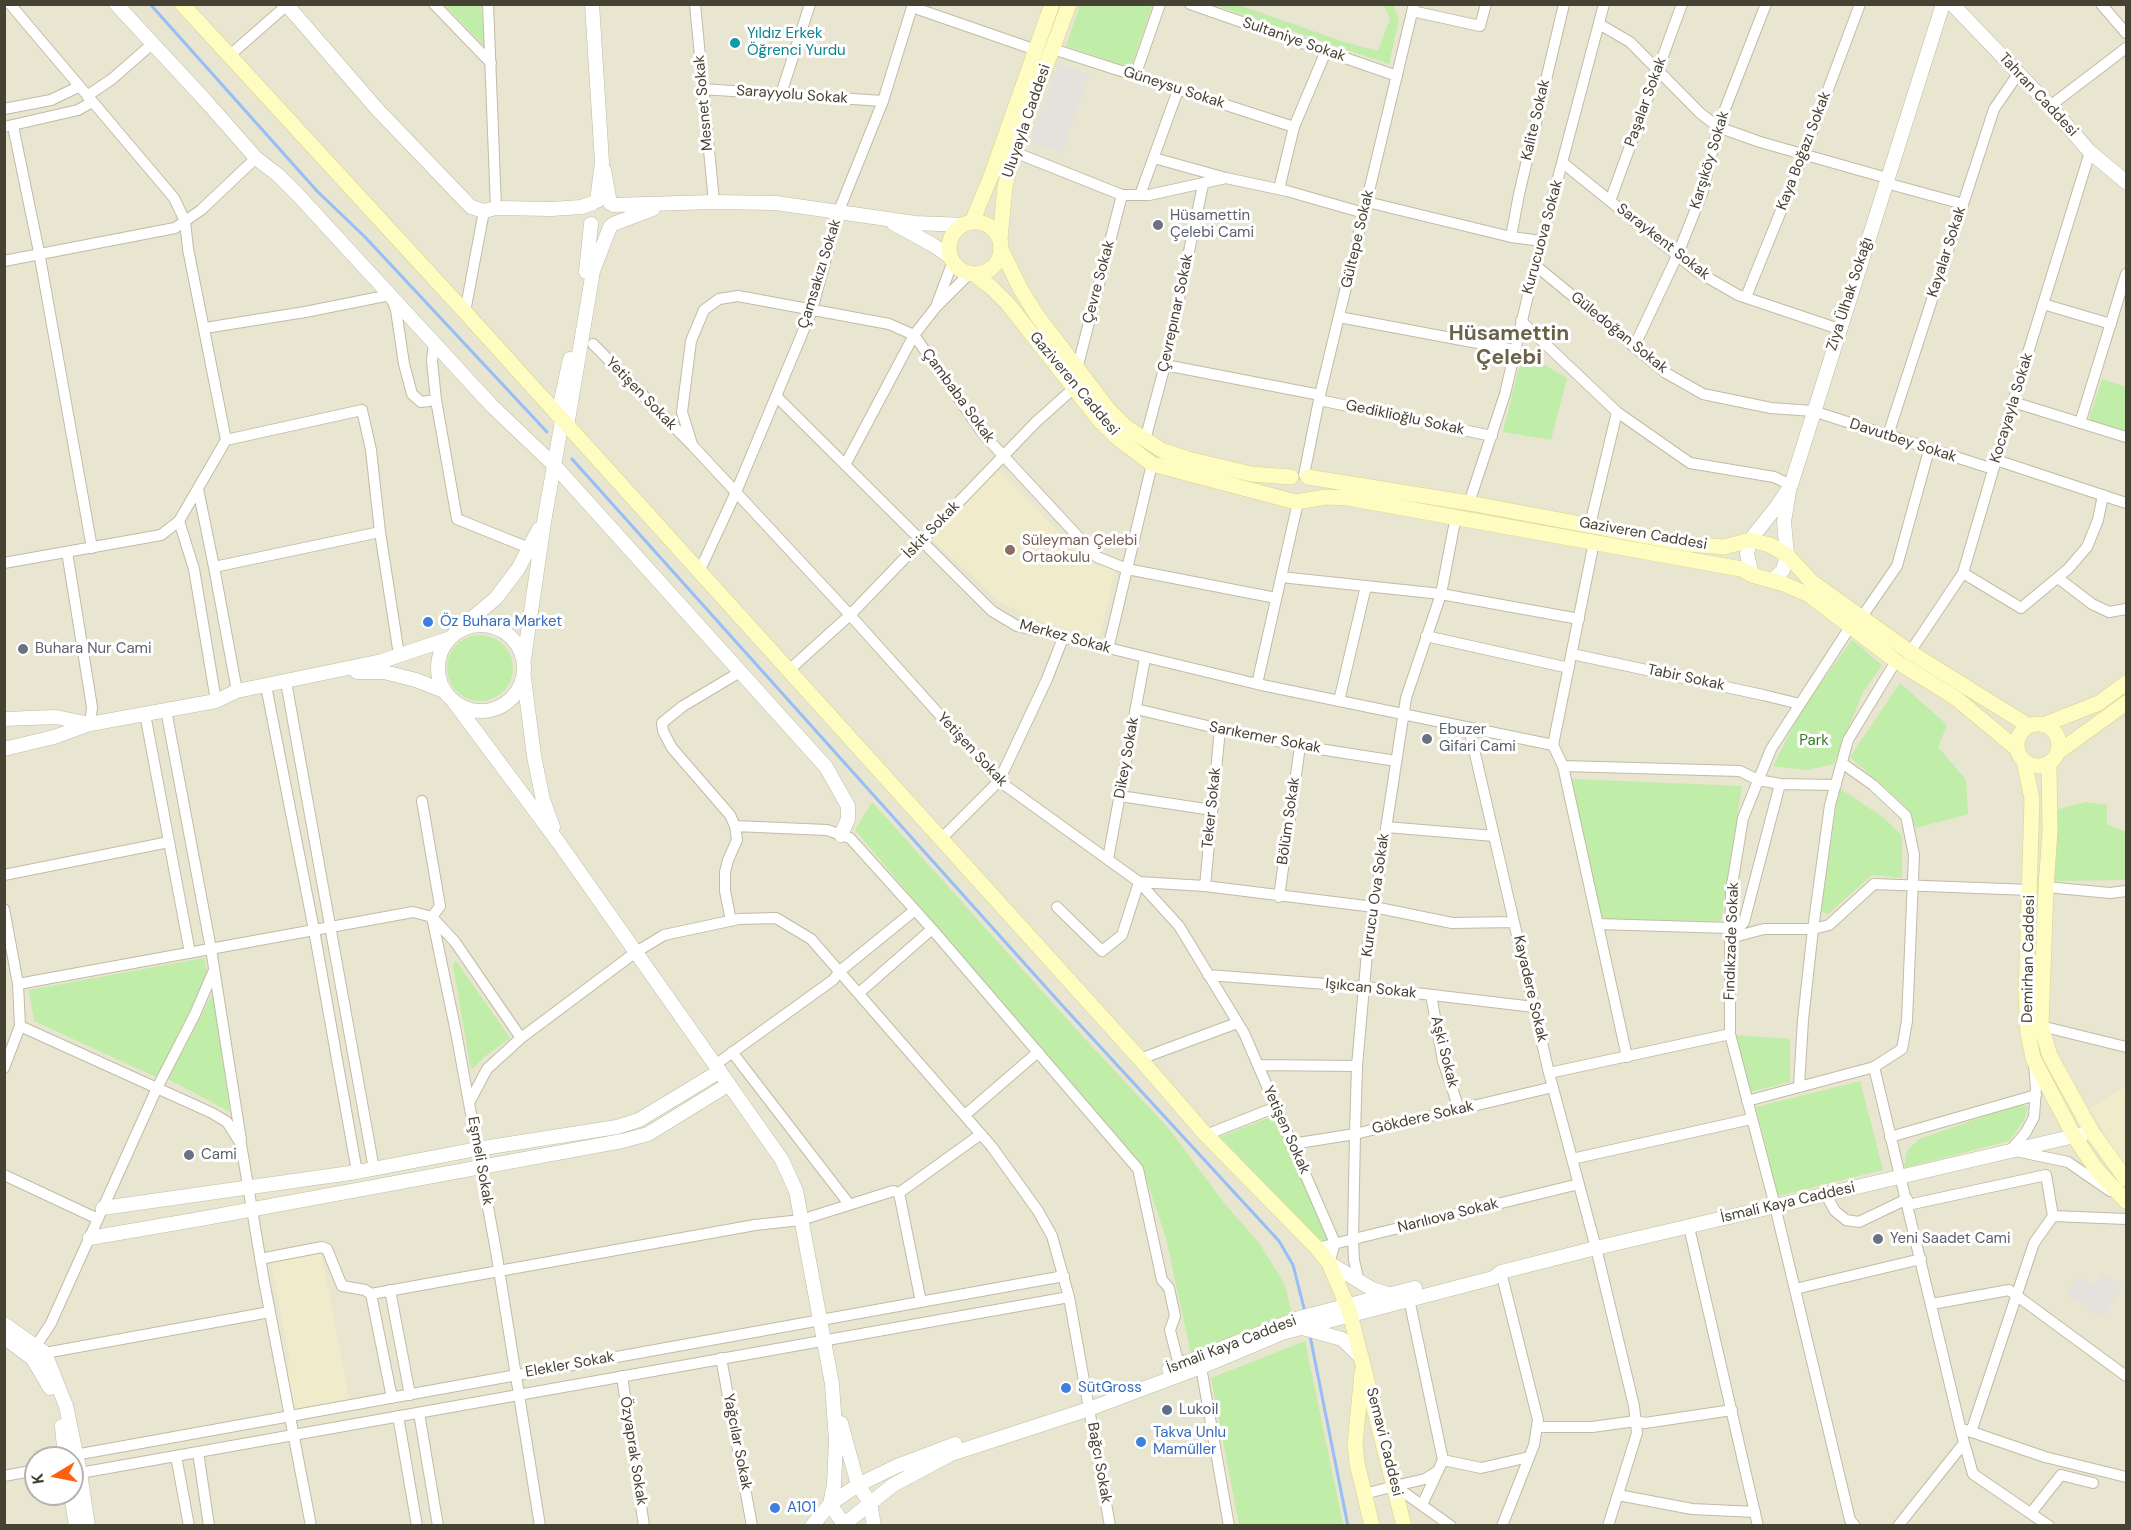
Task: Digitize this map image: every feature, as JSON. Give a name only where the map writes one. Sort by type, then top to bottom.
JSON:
[{"type":"main road","points":[[183,4],[231,55]]},
{"type":"main road","points":[[194,4],[231,55]]},
{"type":"main road","name":"Uluyayla Caddesi","points":[[968,224],[991,176],[1052,4]]},
{"type":"main road","name":"Uluyayla Caddesi","points":[[1000,244],[1005,186],[1014,152],[1068,4]]},
{"type":"main road","name":"Semavi Caddesi","points":[[231,55],[789,670],[1206,1135],[1329,1263],[1349,1310],[1404,1526]]},
{"type":"main road","points":[[981,223],[989,226],[996,232],[1000,244],[995,264],[982,273],[972,274],[962,270],[952,260],[949,251],[952,236],[968,224],[981,223]]},
{"type":"main road","name":"Gaziveren Caddesi","points":[[1000,244],[1030,306],[1108,409],[1126,427],[1163,451],[1251,474],[1301,476],[1688,544],[1724,547],[1750,540],[1770,545],[1787,555],[1812,582],[1896,661],[1957,699],[2020,755]]},
{"type":"main road","name":"Gaziveren Caddesi","points":[[972,274],[1008,304],[1107,427],[1152,464],[1299,501],[1326,497],[1348,498],[1732,567],[1809,595],[2036,726]]},
{"type":"main road","points":[[1301,476],[1312,481],[1314,490],[1310,498],[1299,501],[1286,489],[1301,476]]},
{"type":"main road","points":[[2127,683],[2099,703],[2036,726],[2019,735],[2020,755],[2036,766],[2053,758],[2127,703]]},
{"type":"main road","points":[[2036,726],[2050,728],[2058,739],[2053,758]]},
{"type":"main road","name":"Demirhan Caddesi","points":[[2020,755],[2032,799],[2026,994],[2028,1033],[2033,1058],[2074,1136],[2096,1169],[2125,1200]]},
{"type":"main road","name":"Demirhan Caddesi","points":[[2053,758],[2041,1026],[2050,1056],[2092,1132],[2127,1179]]},
{"type":"main road","name":"Semavi Caddesi","points":[[1362,1358],[1355,1444],[1372,1526]]},
{"type":"street","points":[[4,563],[161,535],[179,521],[226,440],[185,221],[174,198],[10,4]]},
{"type":"street","points":[[116,4],[256,158],[278,175],[492,406],[555,466],[826,767],[848,806],[848,819],[841,835]]},
{"type":"street","points":[[434,4],[491,63]]},
{"type":"street","points":[[465,312],[490,210],[491,63],[488,4]]},
{"type":"street","points":[[562,421],[593,271],[617,217],[603,203],[592,4]]},
{"type":"street","name":"Mesnet Sokak","points":[[695,4],[714,202]]},
{"type":"street","points":[[781,94],[810,4]]},
{"type":"street","points":[[1135,76],[1160,4]]},
{"type":"street","name":"Sultaniye Sokak","points":[[1190,4],[1397,76]]},
{"type":"street","points":[[1413,8],[1480,26],[1486,4]]},
{"type":"street","name":"Kalite Sokak","points":[[1511,237],[1564,4]]},
{"type":"street","name":"Kurucuova Sokak","points":[[1469,504],[1505,394],[1535,265],[1604,4]]},
{"type":"street","name":"Paşalar Sokak","points":[[1610,201],[1682,4]]},
{"type":"street","name":"Karşıköy Sokak","points":[[1634,347],[1677,256],[1703,191],[1718,127],[1766,4]]},
{"type":"street","name":"Kaya Boğazı Sokak","points":[[1746,297],[1804,154],[1860,4]]},
{"type":"street","name":"Ziya Ülhak Sokağı","points":[[1750,540],[1791,485],[1943,4]]},
{"type":"street","name":"Tahran Caddesi","points":[[1952,4],[2050,106],[2090,152],[2127,182]]},
{"type":"street","points":[[2101,4],[2127,33]]},
{"type":"street","points":[[231,55],[287,5],[377,109],[471,207],[490,210],[551,209],[603,203],[666,205],[714,202],[776,203],[886,220],[939,225],[968,224]]},
{"type":"street","points":[[913,6],[1036,50]]},
{"type":"street","name":"Çamsakızı Sokak","points":[[699,572],[736,492],[812,310],[838,213],[883,101],[913,6]]},
{"type":"street","name":"Gültepe Sokak","points":[[1301,476],[1413,8]]},
{"type":"street","points":[[1599,24],[1630,42],[1700,113],[1718,127],[1963,204]]},
{"type":"street","points":[[92,548],[40,255],[9,127],[78,110],[152,44]]},
{"type":"street","points":[[2050,106],[2127,48]]},
{"type":"street","name":"Güneysu Sokak","points":[[1053,49],[1294,127]]},
{"type":"street","points":[[1279,189],[1294,127],[1326,51]]},
{"type":"street","name":"Kayalar Sokak","points":[[1888,435],[1994,110],[2018,74]]},
{"type":"street","points":[[4,109],[51,100],[78,87]]},
{"type":"street","name":"Sarayyolu Sokak","points":[[702,89],[883,101]]},
{"type":"street","points":[[1140,195],[1178,90]]},
{"type":"street","points":[[1014,152],[1122,195],[1140,195],[1203,185],[1226,178]]},
{"type":"street","name":"Kocayayla Sokak","points":[[1910,652],[1963,573],[2090,152]]},
{"type":"street","points":[[4,261],[175,228],[201,210],[256,158]]},
{"type":"street","points":[[1154,158],[1364,213]]},
{"type":"street","name":"Saraykent Sokak","points":[[1563,163],[1698,273],[1746,297],[1839,330]]},
{"type":"street","name":"Çevrepınar Sokak","points":[[1145,440],[1165,365],[1203,185]]},
{"type":"street","name":"Çevre Sokak","points":[[1077,369],[1122,195]]},
{"type":"street","points":[[1367,202],[1511,237],[1542,241]]},
{"type":"street","points":[[454,702],[467,709],[482,712],[496,709],[509,701],[519,690],[545,516],[582,299],[590,222],[588,210],[603,203]]},
{"type":"street","points":[[551,209],[574,213],[600,229],[666,205]]},
{"type":"street","points":[[886,220],[933,245],[952,260],[936,307]]},
{"type":"street","name":"Güledoğan Sokak","points":[[1535,265],[1666,373],[1703,394],[1771,408],[1813,411]]},
{"type":"street","points":[[845,465],[914,335],[936,307],[972,274]]},
{"type":"street","points":[[2080,423],[2127,274]]},
{"type":"street","points":[[205,328],[305,312],[390,295]]},
{"type":"street","points":[[390,295],[396,310],[404,364],[412,394],[421,402],[436,400]]},
{"type":"street","name":"Çambaba Sokak","points":[[693,446],[682,412],[691,341],[704,310],[720,299],[738,296],[889,324],[914,335],[984,435],[1097,557],[1126,569],[1276,598]]},
{"type":"street","points":[[2043,304],[2111,324]]},
{"type":"street","points":[[1339,317],[1515,350]]},
{"type":"street","points":[[1521,321],[1617,412],[1690,463],[1774,477],[1791,485],[1784,522],[1787,555],[1783,570],[1773,580]]},
{"type":"street","points":[[434,343],[432,361],[436,400],[457,519],[529,548]]},
{"type":"street","name":"Yetişen Sokak","points":[[593,344],[736,492],[999,781],[1139,882],[1179,926],[1237,1023],[1335,1243]]},
{"type":"street","name":"Gediklioğlu Sokak","points":[[1165,365],[1492,436]]},
{"type":"street","name":"İskit Sokak","points":[[789,670],[850,615],[1003,456],[1074,388]]},
{"type":"street","name":"Merkez Sokak","points":[[776,396],[992,611],[1017,626],[1257,684],[1553,745]]},
{"type":"street","points":[[2013,402],[2127,437]]},
{"type":"street","points":[[226,440],[362,410],[371,450],[380,532],[399,655]]},
{"type":"street","name":"Davutbey Sokak","points":[[1813,411],[1929,450],[1995,464],[2127,503]]},
{"type":"street","points":[[1590,525],[1617,412]]},
{"type":"street","name":"Fındıkzade Sokak","points":[[1855,1526],[1850,1520],[1775,1206],[1730,1034],[1731,891],[1743,818],[1771,749],[1855,622],[1897,566],[1929,450]]},
{"type":"street","points":[[1108,649],[1152,464]]},
{"type":"street","points":[[198,489],[237,691]]},
{"type":"street","points":[[1963,573],[2021,608],[2068,569],[2087,547],[2098,520],[2103,495]]},
{"type":"street","points":[[1257,684],[1299,501]]},
{"type":"street","points":[[545,516],[518,569],[496,598],[454,634],[441,650],[437,664],[438,678],[444,691],[559,843],[782,1160],[796,1191],[818,1319],[832,1384],[858,1485],[870,1503],[874,1526]]},
{"type":"street","name":"Kurucu Ova Sokak","points":[[1359,1282],[1354,1260],[1353,1239],[1355,1134],[1357,1066],[1367,953],[1406,698],[1441,594],[1456,516]]},
{"type":"street","points":[[179,521],[194,569],[216,701]]},
{"type":"street","points":[[214,567],[380,532]]},
{"type":"street","points":[[1750,540],[1747,554],[1752,575]]},
{"type":"street","points":[[1594,542],[1553,745],[1563,766],[1627,1058]]},
{"type":"street","points":[[67,552],[92,707],[90,724]]},
{"type":"street","points":[[1281,577],[1441,594],[1579,619]]},
{"type":"street","points":[[2058,578],[2092,604],[2109,612],[2127,609]]},
{"type":"street","points":[[1339,701],[1366,586]]},
{"type":"street","points":[[4,749],[54,737],[90,724],[216,701],[237,691],[337,672],[399,655],[472,625],[484,624],[495,627],[514,640],[520,650],[534,756],[543,800],[559,843]]},
{"type":"street","points":[[1426,636],[1569,668]]},
{"type":"street","points":[[941,839],[999,781],[1047,679],[1063,638]]},
{"type":"street","name":"Tabir Sokak","points":[[1572,654],[1800,704]]},
{"type":"street","name":"Dikey Sokak","points":[[1108,859],[1145,658]]},
{"type":"street","points":[[1798,1086],[1813,928],[1830,805],[1848,740],[1896,661]]},
{"type":"street","points":[[337,672],[384,672],[444,691]]},
{"type":"street","points":[[731,921],[725,872],[736,840],[735,826],[730,814],[672,748],[663,731],[662,723],[683,706],[740,672]]},
{"type":"street","points":[[286,682],[374,1169]]},
{"type":"street","points":[[266,686],[314,930],[357,1172]]},
{"type":"street","name":"Sarıkemer Sokak","points":[[1136,709],[1300,746],[1396,761]]},
{"type":"street","points":[[165,710],[211,949],[260,1259],[311,1526]]},
{"type":"street","points":[[145,714],[190,953]]},
{"type":"street","points":[[4,719],[56,717],[90,724]]},
{"type":"street","name":"Kayadere Sokak","points":[[1469,728],[1553,1087],[1596,1248],[1634,1406],[1637,1433],[1608,1526]]},
{"type":"street","name":"Teker Sokak","points":[[1205,886],[1220,729]]},
{"type":"street","name":"Bölüm Sokak","points":[[1279,897],[1300,746]]},
{"type":"street","points":[[1746,1101],[1874,1067],[1902,1049],[1906,1021],[1914,855],[1906,816],[1873,785],[1842,763]]},
{"type":"street","points":[[1563,766],[1740,771],[1758,780],[1780,784],[1836,785]]},
{"type":"street","points":[[1730,933],[1744,922],[1780,784]]},
{"type":"street","points":[[1120,796],[1212,810]]},
{"type":"street","name":"Eşmeli Sokak","points":[[422,801],[440,906],[432,917],[481,1168],[540,1526]]},
{"type":"street","points":[[735,826],[827,830],[850,838],[932,929],[1138,1168],[1162,1280],[1169,1288],[1175,1316],[1170,1330],[1179,1365]]},
{"type":"street","points":[[1386,828],[1494,836]]},
{"type":"street","points":[[4,875],[169,842]]},
{"type":"street","points":[[1057,907],[1102,951],[1122,934],[1139,882],[1205,886],[1374,907],[1452,923],[1514,922]]},
{"type":"street","points":[[1598,924],[1730,933],[1764,929],[1813,928],[1829,925],[1874,884],[2030,890]]},
{"type":"street","points":[[2046,887],[2110,893],[2127,891]]},
{"type":"street","points":[[4,909],[18,984],[20,1026],[4,1068]]},
{"type":"street","points":[[4,1175],[101,1213],[616,1127],[639,1120],[718,1068],[732,1052],[833,980],[840,971],[915,910]]},
{"type":"street","points":[[18,984],[413,912],[432,917],[455,942],[521,1038]]},
{"type":"street","name":"Bağcı Sokak","points":[[469,1103],[487,1069],[521,1038],[636,952],[664,935],[731,921],[776,918],[811,939],[981,1134],[1038,1211],[1052,1236],[1069,1297],[1110,1526]]},
{"type":"street","points":[[860,993],[932,929]]},
{"type":"street","points":[[40,1349],[157,1088],[195,1014],[214,970]]},
{"type":"street","name":"Işıkcan Sokak","points":[[1208,975],[1365,987],[1534,1007]]},
{"type":"street","name":"Aşki Sokak","points":[[1431,995],[1443,1061],[1459,1109]]},
{"type":"street","points":[[1140,1059],[1237,1023]]},
{"type":"street","points":[[20,1026],[212,1113],[227,1122],[242,1144]]},
{"type":"street","points":[[2041,1026],[2122,1045],[2127,1035]]},
{"type":"street","points":[[1550,1073],[1730,1034]]},
{"type":"street","points":[[732,1052],[849,1204]]},
{"type":"street","points":[[964,1115],[1038,1052]]},
{"type":"street","points":[[2033,1058],[2036,1095],[2034,1118],[2011,1150],[2068,1162],[2125,1200]]},
{"type":"street","points":[[1257,1065],[1357,1066]]},
{"type":"street","points":[[1874,1067],[1932,1304],[1966,1430]]},
{"type":"street","points":[[90,1238],[622,1141],[648,1134],[729,1084]]},
{"type":"street","name":"Gökdere Sokak","points":[[1292,1144],[1355,1134],[1553,1087]]},
{"type":"street","points":[[1890,1137],[2036,1095]]},
{"type":"street","points":[[1206,1135],[1276,1107]]},
{"type":"street","points":[[1572,1159],[1751,1119]]},
{"type":"street","name":"İsmali Kaya Caddesi","points":[[812,1526],[830,1504],[858,1485],[897,1466],[950,1446],[1088,1405],[1179,1365],[1299,1318],[1409,1299],[1493,1278],[1501,1272],[1596,1248],[2092,1132]]},
{"type":"street","points":[[900,1193],[981,1134]]},
{"type":"street","points":[[1826,1195],[1835,1211],[1846,1220],[1859,1222],[1907,1202],[2046,1175],[2053,1216],[2034,1243],[1966,1430],[1964,1443],[1973,1474],[2049,1526]]},
{"type":"street","name":"Narılıova Sokak","points":[[1317,1248],[1578,1184]]},
{"type":"street","points":[[260,1259],[322,1247],[327,1249],[342,1286],[364,1290],[371,1294],[755,1225],[801,1220],[893,1191],[900,1193]]},
{"type":"street","points":[[900,1193],[921,1302]]},
{"type":"street","points":[[2053,1216],[2127,1219]]},
{"type":"street","points":[[1689,1227],[1758,1526]]},
{"type":"street","points":[[1335,1243],[1329,1263],[1372,1289],[1389,1295]]},
{"type":"street","points":[[1795,1289],[1921,1259]]},
{"type":"street","name":"İsmali Kaya Caddesi","points":[[844,1525],[892,1485],[951,1454],[1201,1367],[1282,1333],[1389,1295],[1491,1270],[1501,1272]]},
{"type":"street","points":[[1501,1272],[1538,1420],[1534,1445],[1502,1526]]},
{"type":"street","name":"Elekler Sokak","points":[[84,1460],[290,1415],[1064,1276]]},
{"type":"street","points":[[390,1290],[410,1395]]},
{"type":"street","points":[[1932,1304],[2009,1290],[2127,1376]]},
{"type":"street","points":[[371,1294],[392,1398]]},
{"type":"street","name":"Elekler Sokak","points":[[84,1461],[176,1456],[1069,1297]]},
{"type":"street","points":[[1409,1299],[1443,1460],[1422,1505]]},
{"type":"street","points":[[40,1349],[270,1312]]},
{"type":"street","points":[[4,1324],[40,1349],[66,1406],[72,1446]]},
{"type":"street","points":[[1301,1328],[1323,1332],[1342,1339],[1362,1358]]},
{"type":"street","points":[[4,1337],[33,1359],[43,1373],[57,1403],[69,1446]]},
{"type":"street","name":"Yağcılar Sokak","points":[[721,1358],[752,1526]]},
{"type":"street","points":[[1201,1367],[1229,1526]]},
{"type":"street","name":"Özyaprak Sokak","points":[[622,1376],[644,1526]]},
{"type":"street","points":[[832,1384],[836,1442],[834,1485],[830,1504],[844,1525]]},
{"type":"street","points":[[1537,1427],[1592,1427],[1636,1421],[1645,1423],[1732,1410]]},
{"type":"street","points":[[418,1413],[438,1526]]},
{"type":"street","points":[[398,1416],[417,1526]]},
{"type":"street","points":[[1966,1430],[2045,1457],[2127,1477]]},
{"type":"street","points":[[1898,1526],[1964,1443]]},
{"type":"street","points":[[198,1452],[209,1526]]},
{"type":"street","points":[[176,1456],[189,1526]]},
{"type":"street","points":[[1443,1460],[1481,1468],[1529,1457]]},
{"type":"street","points":[[1364,1494],[1425,1479],[1438,1471]]},
{"type":"street","points":[[4,1476],[24,1472]]},
{"type":"street","points":[[2031,1513],[2061,1475],[2093,1483]]},
{"type":"street","points":[[1395,1486],[1451,1526]]},
{"type":"street","points":[[1618,1495],[1692,1509],[1755,1512]]},
{"type":"street","points":[[73,1506],[76,1526]]},
{"type":"street","points":[[84,1506],[88,1526]]},
{"type":"shaded area","points":[[5,5],[2126,5],[2126,1525],[5,1526]]},
{"type":"shaded area","points":[[1058,63],[1089,75],[1062,153],[1030,142]]},
{"type":"shaded area","name":"Süleyman Çelebi Ortaokulu","points":[[995,467],[1090,563],[1116,569],[1100,636],[1034,619],[1000,602],[928,536]]},
{"type":"shaded area","points":[[2126,1086],[2126,1166],[2117,1157],[2090,1108]]},
{"type":"shaded area","points":[[321,1251],[350,1402],[293,1413],[287,1381],[289,1358],[271,1261]]},
{"type":"shaded area","points":[[2103,1274],[2123,1286],[2102,1318],[2067,1294],[2078,1276],[2094,1285]]},
{"type":"green space","points":[[445,5],[481,5],[485,47]]},
{"type":"green space","points":[[1080,5],[1152,6],[1131,68],[1066,46]]},
{"type":"green space","points":[[1214,5],[1239,5],[1344,42],[1378,51],[1390,19],[1384,5],[1393,5],[1399,19],[1389,64]]},
{"type":"green space","points":[[1523,352],[1567,378],[1551,440],[1503,432]]},
{"type":"green space","points":[[2102,379],[2126,387],[2126,432],[2088,422]]},
{"type":"green space","points":[[480,635],[493,638],[503,645],[510,655],[513,668],[510,681],[503,691],[493,698],[480,701],[467,698],[457,691],[450,681],[447,668],[450,655],[457,645],[467,638]]},
{"type":"green space","name":"Park","points":[[1852,640],[1882,665],[1863,692],[1834,764],[1807,770],[1773,766],[1802,709]]},
{"type":"green space","points":[[1900,683],[1947,725],[1938,747],[1966,780],[1968,814],[1916,828],[1905,806],[1850,757]]},
{"type":"green space","points":[[1571,779],[1742,786],[1721,921],[1601,919]]},
{"type":"green space","points":[[1839,788],[1884,818],[1902,836],[1902,878],[1872,875],[1828,914],[1821,911]]},
{"type":"green space","points":[[872,802],[1169,1129],[1224,1203],[1259,1243],[1285,1285],[1292,1315],[1191,1354],[1166,1238],[1144,1172],[855,830]]},
{"type":"green space","points":[[2086,802],[2107,805],[2107,824],[2126,832],[2126,880],[2050,881],[2055,810]]},
{"type":"green space","points":[[204,958],[207,973],[158,1078],[34,1021],[29,990]]},
{"type":"green space","points":[[456,961],[510,1038],[484,1057],[473,1069],[470,1065],[453,965]]},
{"type":"green space","points":[[213,993],[230,1112],[168,1079]]},
{"type":"green space","points":[[1734,1035],[1790,1039],[1790,1082],[1746,1093]]},
{"type":"green space","points":[[1860,1081],[1883,1170],[1778,1196],[1756,1107]]},
{"type":"green space","points":[[2020,1104],[2028,1107],[2024,1120],[2009,1141],[1904,1168],[1907,1151],[1919,1139]]},
{"type":"green space","points":[[1273,1116],[1328,1239],[1319,1239],[1220,1137]]},
{"type":"green space","points":[[1305,1341],[1343,1525],[1239,1525],[1211,1378]]},
{"type":"waterway","points":[[150,4],[317,191],[365,237],[547,432]]},
{"type":"waterway","points":[[572,459],[1060,1003],[1279,1241],[1293,1265],[1305,1312]]},
{"type":"waterway","points":[[1310,1336],[1348,1526]]},
{"type":"place","name":"Yıldız Erkek Öğrenci Yurdu","points":[[735,43]]},
{"type":"place","name":"Hüsamettin Çelebi Cami","points":[[1158,225]]},
{"type":"place","name":"Süleyman Çelebi Ortaokulu","points":[[1010,550]]},
{"type":"place","name":"Öz Buhara Market","points":[[428,622]]},
{"type":"place","name":"Buhara Nur Cami","points":[[23,649]]},
{"type":"place","name":"Ebuzer Gifari Cami","points":[[1427,739]]},
{"type":"place","name":"Cami","points":[[189,1155]]},
{"type":"place","name":"Yeni Saadet Cami","points":[[1878,1239]]},
{"type":"place","name":"SütGross","points":[[1066,1388]]},
{"type":"place","name":"Lukoil","points":[[1167,1410]]},
{"type":"place","name":"Takva Unlu Mamüller","points":[[1141,1442]]},
{"type":"place","name":"A101","points":[[775,1508]]},
{"type":"district","name":"Hüsamettin Çelebi","points":[[1509,346]]}]
